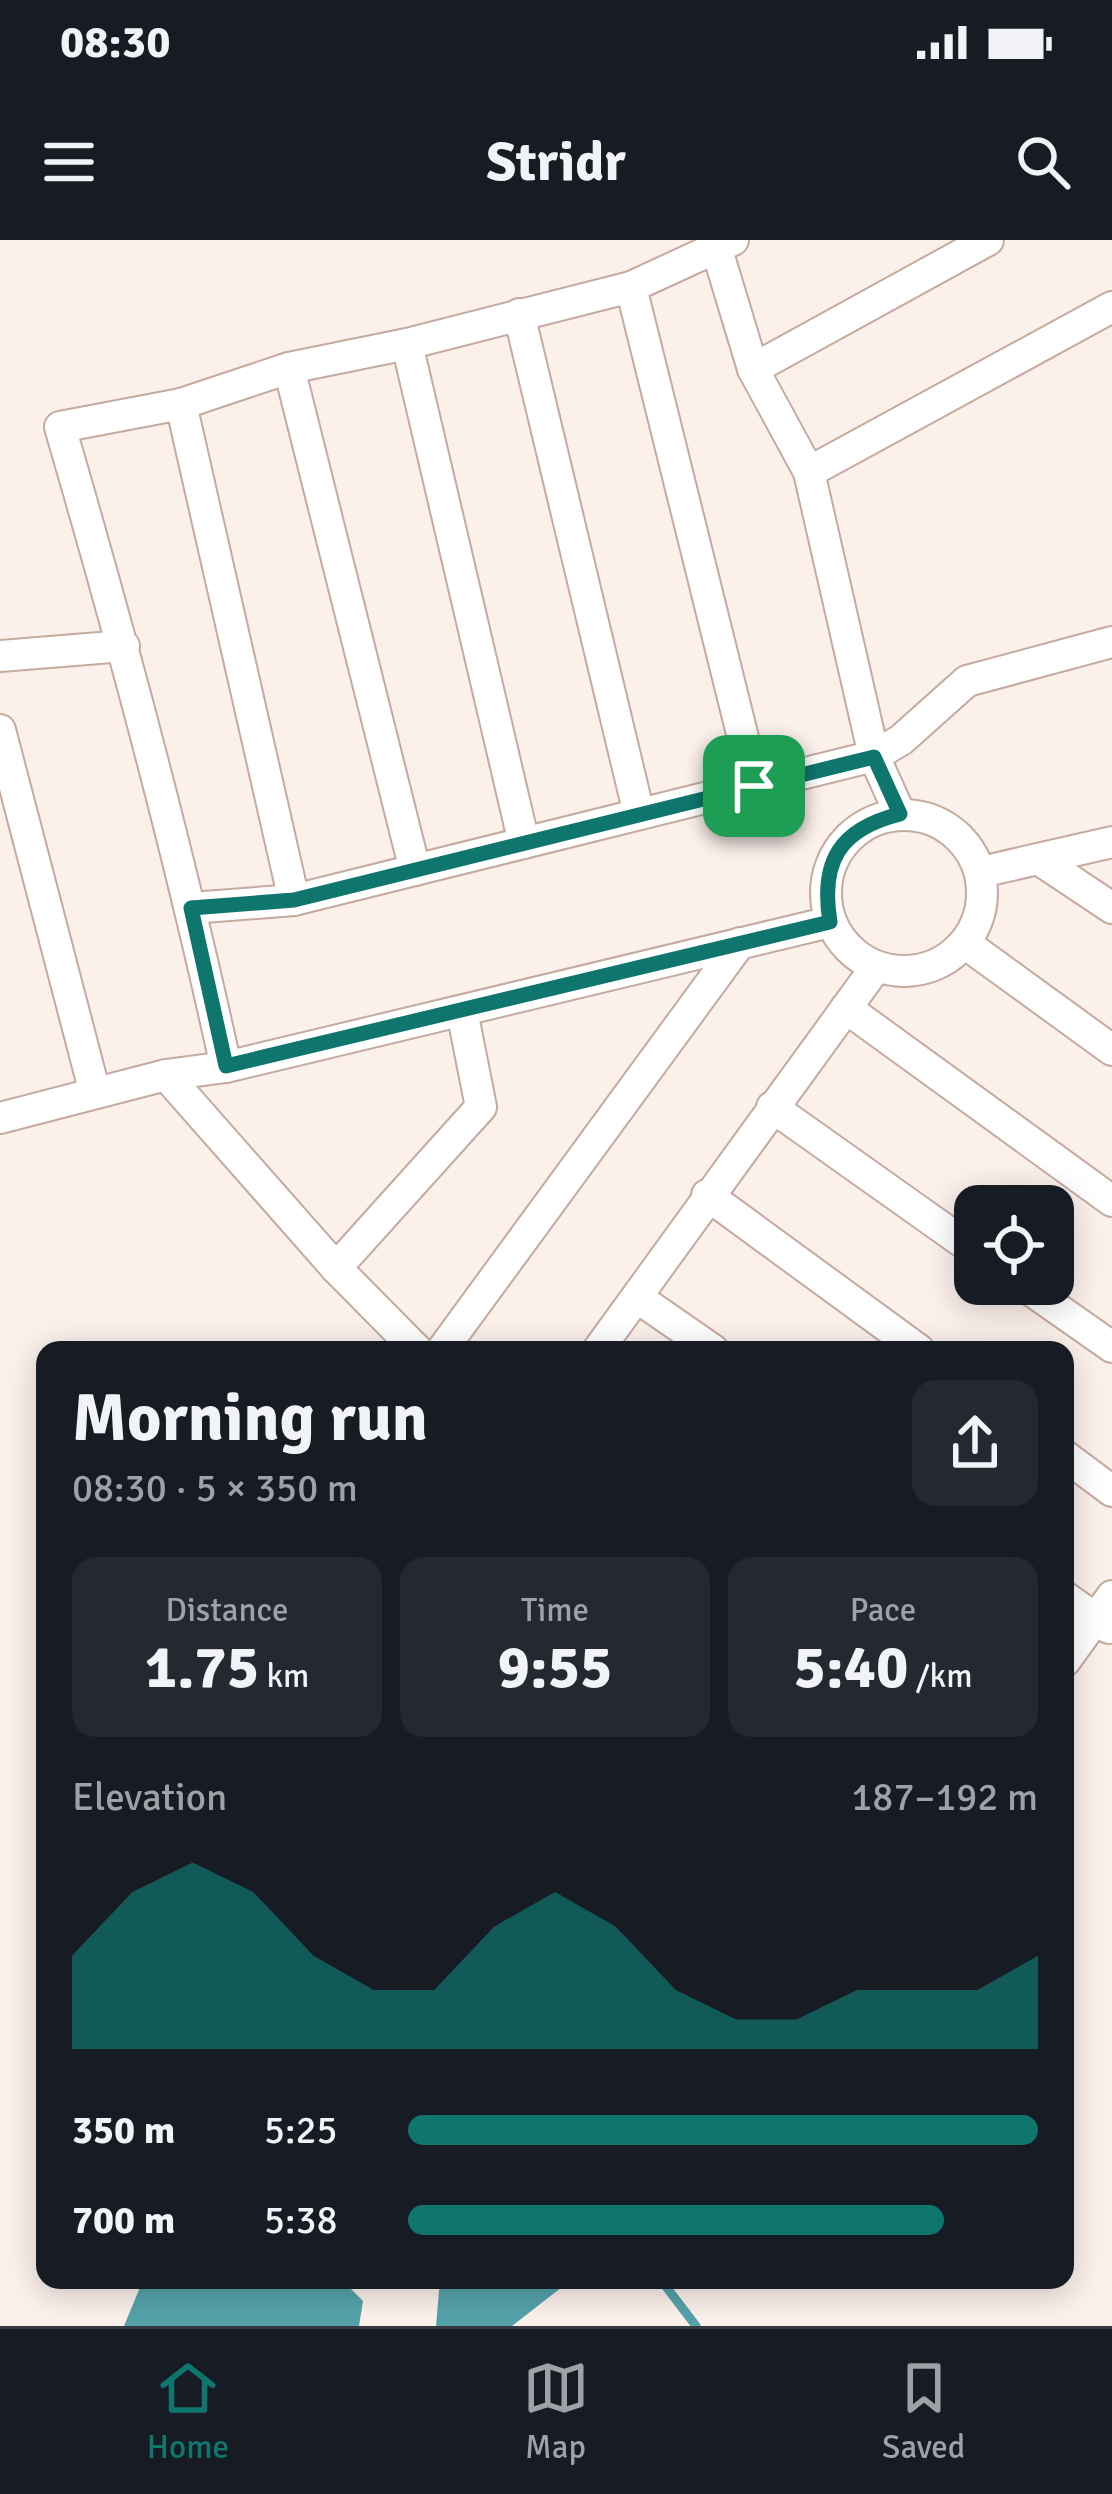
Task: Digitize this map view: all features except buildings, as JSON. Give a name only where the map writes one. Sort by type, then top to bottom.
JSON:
[{"type":"street","points":[[753,369],[988,240]]},
{"type":"street","points":[[226,1066],[124,646],[60,427],[182,404],[289,368],[407,344],[631,287],[722,243],[753,369],[809,472],[874,757],[900,814]]},
{"type":"street","points":[[631,287],[754,786]]},
{"type":"street","points":[[809,472],[1112,307]]},
{"type":"street","points":[[519,314],[639,814]]},
{"type":"street","points":[[407,344],[524,843]]},
{"type":"street","points":[[289,368],[415,870]]},
{"type":"street","points":[[182,404],[294,900]]},
{"type":"street","points":[[191,908],[294,900],[874,757],[901,740],[967,681],[1112,642]]},
{"type":"street","points":[[0,656],[124,646]]},
{"type":"street","points":[[0,730],[95,1094]]},
{"type":"street","points":[[900,814],[927,817],[951,829],[969,848],[981,872],[982,910],[966,944],[940,964],[908,973],[876,968],[848,950],[830,922],[825,892],[832,863],[847,838],[872,821],[900,814]]},
{"type":"street","points":[[981,872],[1112,842]]},
{"type":"street","points":[[1040,860],[1112,908]]},
{"type":"street","points":[[0,1118],[166,1075],[226,1066],[830,922]]},
{"type":"street","points":[[449,1341],[740,943]]},
{"type":"street","points":[[966,944],[1112,1050]]},
{"type":"street","points":[[605,1341],[876,968]]},
{"type":"street","points":[[846,1008],[1112,1201]]},
{"type":"street","points":[[336,1268],[481,1107],[462,1011]]},
{"type":"street","points":[[166,1075],[336,1268],[408,1341]]},
{"type":"street","points":[[772,1107],[954,1236]]},
{"type":"street","points":[[707,1195],[907,1341]]},
{"type":"street","points":[[638,1298],[699,1341]]},
{"type":"street","points":[[1052,1305],[1112,1347]]},
{"type":"street","points":[[1074,1463],[1112,1491]]},
{"type":"street","points":[[1074,1601],[1107,1615],[1074,1651]]},
{"type":"water","points":[[139,2289],[351,2289],[363,2301],[359,2326],[124,2326]]},
{"type":"water","points":[[439,2289],[559,2289],[512,2326],[436,2326]]},
{"type":"waterway","points":[[668,2289],[696,2326]]},
{"type":"route","points":[[874,757],[900,814],[872,821],[847,838],[832,863],[825,892],[830,922],[226,1066],[191,908],[294,900],[754,786],[874,757]]}]
